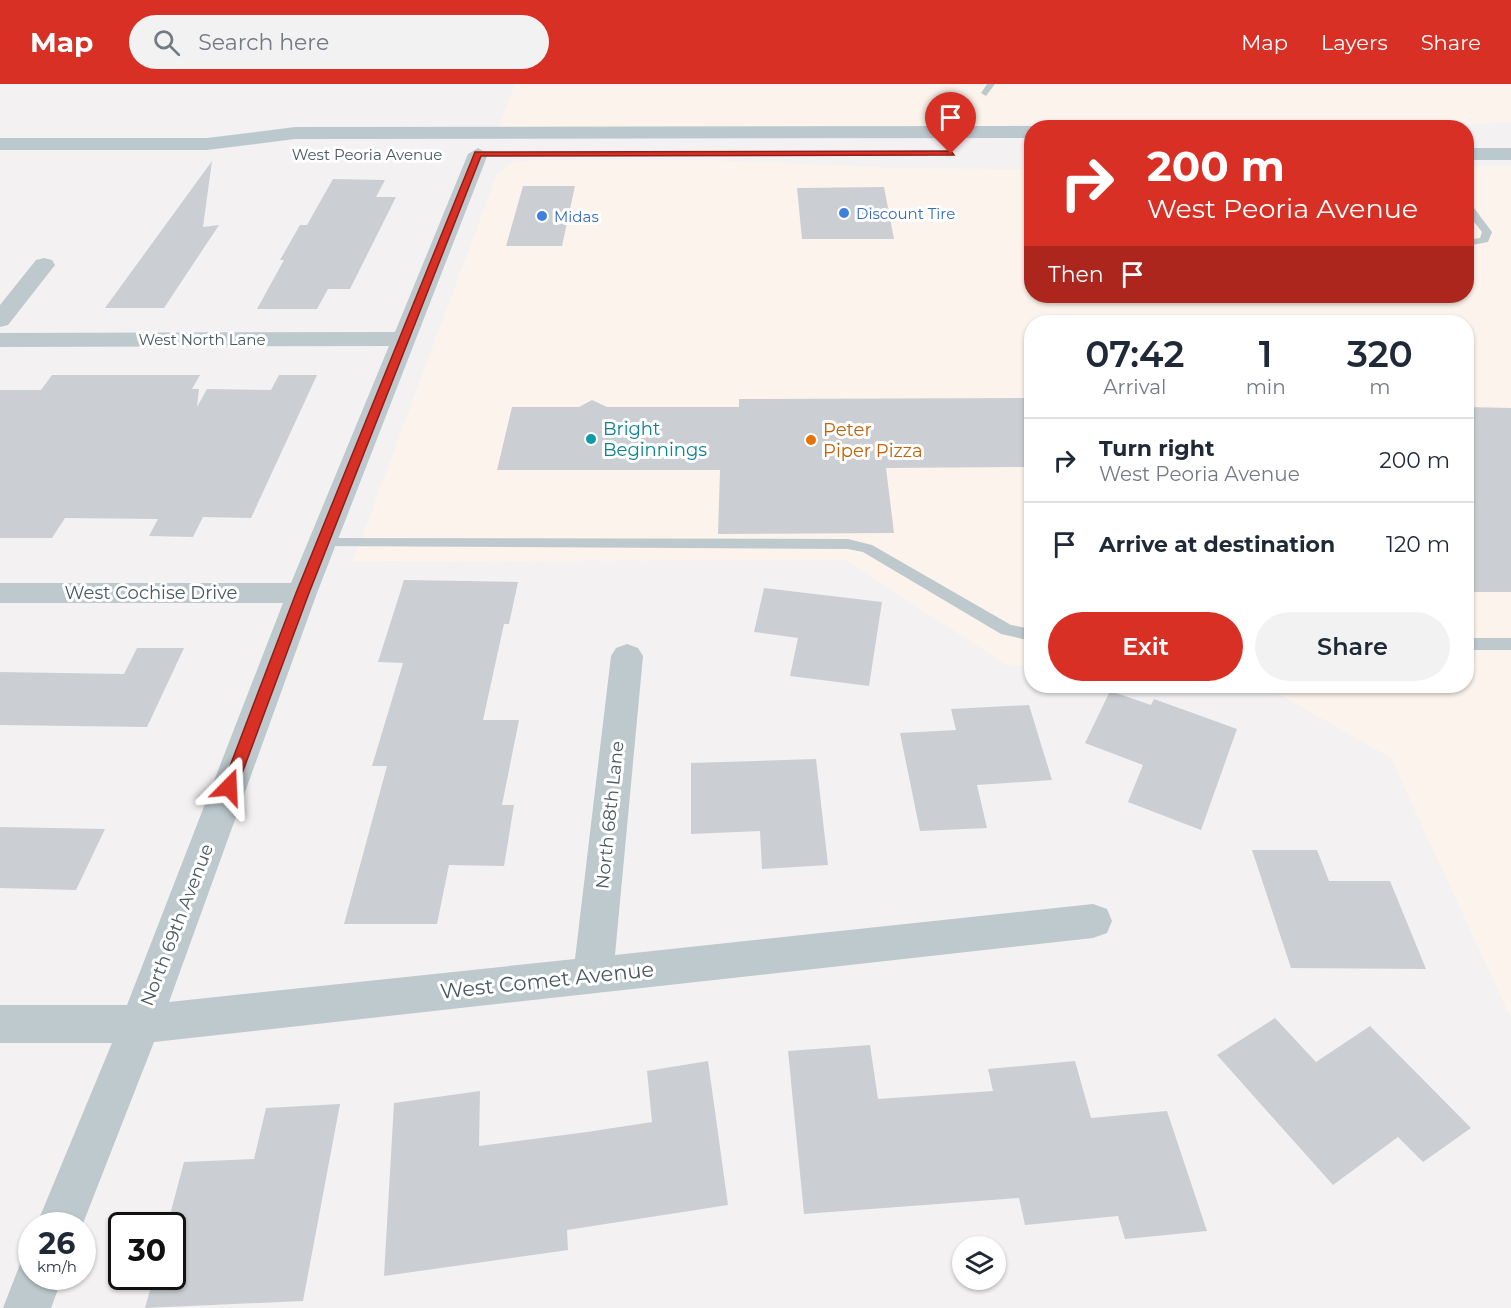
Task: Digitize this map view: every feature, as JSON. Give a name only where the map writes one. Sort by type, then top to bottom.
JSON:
[{"type":"main road","points":[[478,154],[503,145],[522,143],[686,141],[751,132]]},
{"type":"main road","name":"West Peoria Avenue","points":[[207,144],[295,134],[1024,132]]},
{"type":"main road","name":"West Peoria Avenue","points":[[0,144],[207,144],[289,153]]},
{"type":"main road","points":[[1474,154],[1511,154]]},
{"type":"street","name":"North 69th Avenue","points":[[65,1212],[140,1024],[302,593],[478,154]]},
{"type":"street","points":[[0,320],[44,265]]},
{"type":"street","name":"West North Lane","points":[[0,340],[404,339]]},
{"type":"street","name":"West Cochise Drive","points":[[0,593],[302,593]]},
{"type":"street","name":"North 68th Lane","points":[[592,974],[627,656]]},
{"type":"street","name":"West Comet Avenue","points":[[0,1024],[140,1024],[1093,921]]},
{"type":"street","points":[[27,1308],[34,1290]]},
{"type":"lane","points":[[1474,215],[1487,232],[1484,240],[1474,242]]},
{"type":"lane","points":[[323,543],[848,544],[875,552],[1007,630],[1024,633]]},
{"type":"lane","points":[[1474,644],[1511,644]]},
{"type":"shaded area","points":[[515,84],[1511,84],[1511,122],[1474,124],[1474,120],[1024,120],[1024,124],[987,126],[499,127]]},
{"type":"shaded area","points":[[536,160],[707,160],[894,168],[1024,169],[1024,303],[1474,303],[1474,166],[1511,166],[1511,1018],[1391,758],[1277,693],[1474,693],[1474,315],[1024,315],[1024,665],[1008,666],[846,560],[353,561],[497,174],[511,163]]},
{"type":"building","points":[[212,161],[203,227],[219,225],[164,308],[105,308]]},
{"type":"building","points":[[333,179],[385,180],[376,197],[396,197],[350,289],[328,289],[317,309],[257,309],[284,260],[280,260],[300,225],[307,225]]},
{"type":"building","name":"Midas","points":[[523,186],[575,186],[562,246],[506,246]]},
{"type":"building","name":"Discount Tire","points":[[884,187],[894,239],[802,239],[797,188]]},
{"type":"building","points":[[52,375],[200,375],[192,389],[199,389],[197,407],[207,389],[271,390],[279,375],[317,375],[251,518],[203,517],[193,537],[149,536],[158,519],[65,518],[52,538],[0,538],[0,390],[41,390]]},
{"type":"building","points":[[1024,398],[1024,467],[886,468],[894,533],[718,534],[720,470],[497,470],[512,407],[579,407],[592,400],[607,407],[739,407],[739,399]]},
{"type":"building","points":[[1474,407],[1511,408],[1511,592],[1474,592]]},
{"type":"building","points":[[404,580],[518,582],[509,624],[504,624],[483,720],[519,720],[502,805],[514,805],[504,866],[449,865],[437,924],[344,924],[387,766],[372,766],[403,663],[378,662]]},
{"type":"building","points":[[764,588],[882,602],[869,686],[790,676],[798,638],[754,632]]},
{"type":"building","points":[[137,648],[184,648],[147,727],[0,725],[0,672],[124,674]]},
{"type":"building","points":[[1109,693],[1116,693],[1151,705],[1154,699],[1237,729],[1201,830],[1128,802],[1143,765],[1085,743]]},
{"type":"building","points":[[1029,705],[1052,780],[977,785],[987,828],[920,831],[900,733],[956,730],[951,709]]},
{"type":"building","points":[[816,759],[828,865],[762,869],[760,831],[691,834],[691,763]]},
{"type":"building","points":[[0,827],[105,829],[76,890],[0,888]]},
{"type":"building","points":[[1252,850],[1317,850],[1329,881],[1390,881],[1426,969],[1291,968]]},
{"type":"building","points":[[1275,1018],[1316,1062],[1370,1026],[1471,1128],[1423,1162],[1398,1137],[1333,1185],[1217,1055]]},
{"type":"building","points":[[870,1045],[878,1099],[993,1091],[988,1069],[1075,1061],[1091,1118],[1167,1111],[1207,1231],[1125,1239],[1118,1216],[1025,1225],[1019,1198],[804,1214],[788,1051]]},
{"type":"building","points":[[708,1061],[728,1205],[567,1230],[568,1250],[384,1276],[394,1103],[480,1091],[479,1146],[587,1132],[652,1122],[647,1071]]},
{"type":"building","points":[[340,1104],[303,1301],[145,1308],[150,1290],[186,1290],[186,1212],[171,1212],[184,1162],[254,1159],[266,1108]]},
{"type":"place","name":"Discount Tire","points":[[844,213]]},
{"type":"place","name":"Midas","points":[[542,216]]},
{"type":"place","name":"Bright Beginnings","points":[[591,439]]},
{"type":"place","name":"Peter Piper Pizza","points":[[811,440]]},
{"type":"route","points":[[229,787],[302,593],[477,154],[951,154]]}]
